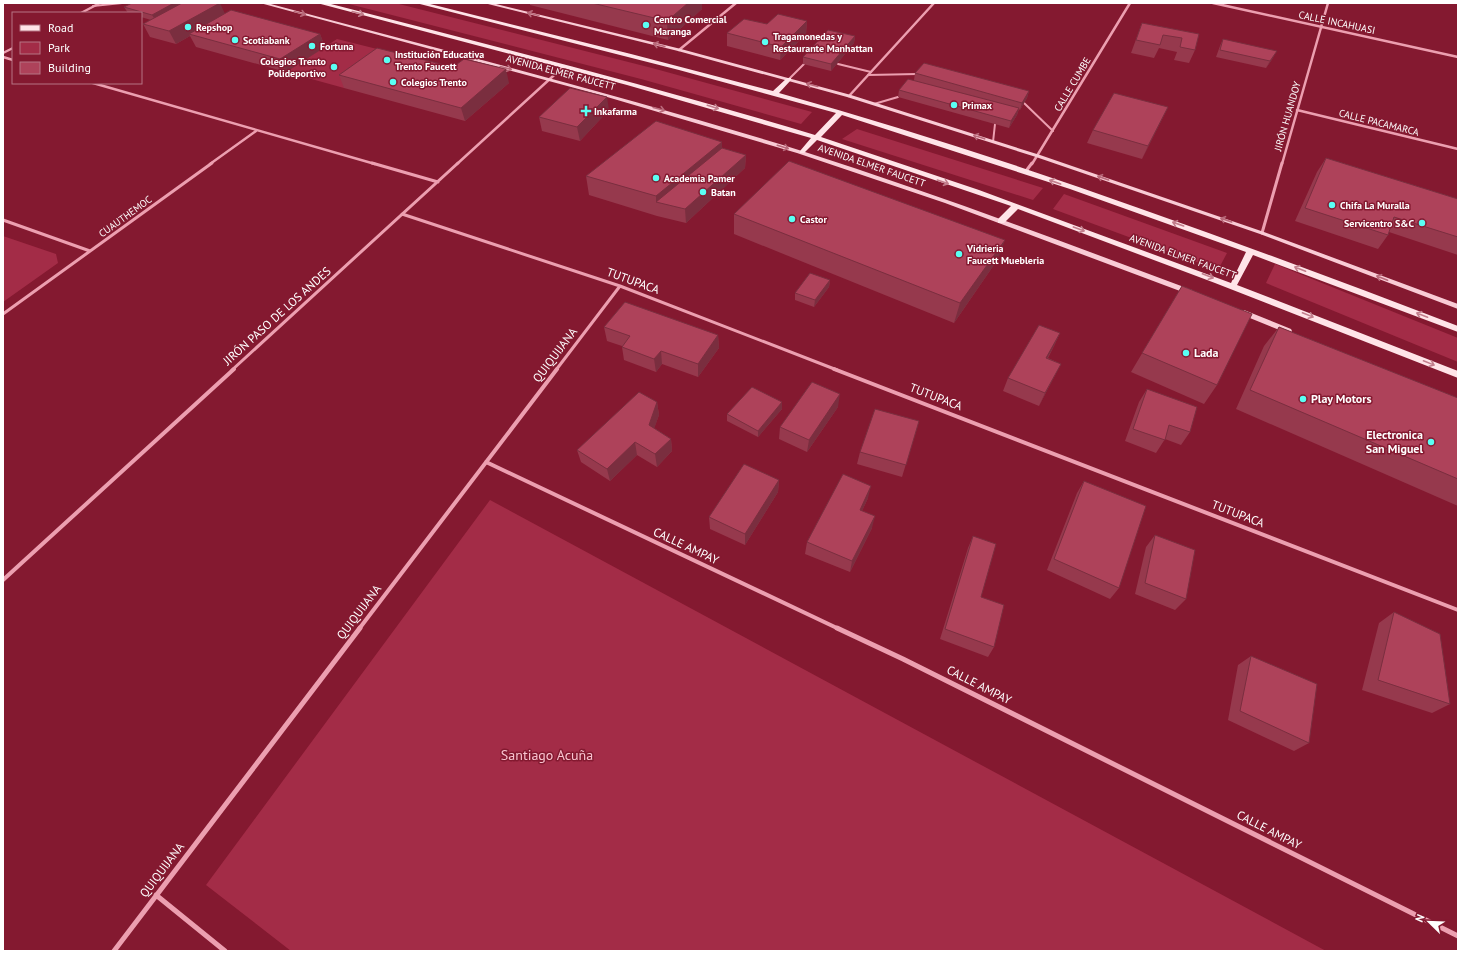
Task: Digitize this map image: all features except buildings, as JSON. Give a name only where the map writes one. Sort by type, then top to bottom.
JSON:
[{"type":"main road","name":"AVENIDA ELMER FAUCETT","points":[[262,3],[680,115],[802,152],[1002,221],[1194,293]]},
{"type":"main road","name":"AVENIDA ELMER FAUCETT","points":[[320,3],[694,101],[816,138],[1016,206],[1233,286],[1458,375]]},
{"type":"main road","points":[[419,3],[774,94],[1026,171],[1251,250],[1458,329]]},
{"type":"main road","points":[[486,3],[679,50],[849,96],[1038,156],[1262,233],[1458,306]]},
{"type":"main road","points":[[774,94],[789,79]]},
{"type":"main road","points":[[802,152],[840,113]]},
{"type":"main road","points":[[1002,221],[1016,206]]},
{"type":"main road","points":[[1233,286],[1251,250]]},
{"type":"main road","points":[[1238,310],[1296,334]]},
{"type":"street","points":[[82,12],[100,3]]},
{"type":"street","points":[[679,50],[736,3]]},
{"type":"street","points":[[849,96],[934,3]]},
{"type":"street","name":"CALLE CUMBE","points":[[1026,171],[1038,156],[1130,3]]},
{"type":"street","name":"CALLE INCAHUASI","points":[[1213,3],[1458,57]]},
{"type":"street","name":"JIRÓN HUANDOY","points":[[1262,233],[1328,3]]},
{"type":"street","points":[[3,53],[12,48]]},
{"type":"street","name":"JIRÓN PASO DE LOS ANDES","points":[[3,580],[564,66]]},
{"type":"street","points":[[95,84],[438,182]]},
{"type":"street","name":"CALLE PACAMARCA","points":[[1297,110],[1458,149]]},
{"type":"street","name":"CUAUTHEMOC","points":[[3,314],[256,131]]},
{"type":"street","name":"TUTUPACA","points":[[402,214],[620,286],[1458,610]]},
{"type":"street","points":[[3,220],[90,251]]},
{"type":"street","name":"QUIQUIJANA","points":[[114,951],[620,286]]},
{"type":"street","name":"CALLE AMPAY","points":[[486,462],[903,659],[1458,936]]},
{"type":"street","points":[[156,895],[225,951]]},
{"type":"lane","points":[[93,6],[122,3]]},
{"type":"lane","points":[[789,79],[804,64]]},
{"type":"lane","points":[[838,64],[871,72]]},
{"type":"lane","points":[[868,76],[919,74]]},
{"type":"lane","points":[[874,104],[898,97]]},
{"type":"lane","points":[[1024,103],[1052,132]]},
{"type":"lane","points":[[993,142],[995,124]]},
{"type":"green space","points":[[345,3],[395,3],[652,68],[812,112],[801,124],[641,79]]},
{"type":"green space","name":"Colegios Trento Polideportivo","points":[[337,39],[393,53],[344,88],[286,72]]},
{"type":"green space","points":[[857,129],[1043,188],[1033,200],[842,139]]},
{"type":"green space","points":[[1064,194],[1227,253],[1218,270],[1053,209]]},
{"type":"green space","points":[[3,236],[56,254],[58,263],[3,302]]},
{"type":"green space","points":[[1275,264],[1458,338],[1458,362],[1266,283]]},
{"type":"green space","name":"Santiago Acuña","points":[[490,500],[1326,951],[291,951],[206,885]]},
{"type":"place","name":"Centro Comercial Maranga","points":[[646,25]]},
{"type":"place","name":"Repshop","points":[[188,27]]},
{"type":"place","name":"Scotiabank","points":[[235,40]]},
{"type":"place","name":"Tragamonedas y Restaurante Manhattan","points":[[765,42]]},
{"type":"place","name":"Fortuna","points":[[312,46]]},
{"type":"place","name":"Institución Educativa Trento Faucett","points":[[387,60]]},
{"type":"place","name":"Colegios Trento Polideportivo","points":[[334,67]]},
{"type":"place","name":"Colegios Trento","points":[[393,82]]},
{"type":"place","name":"Primax","points":[[954,105]]},
{"type":"place","name":"Inkafarma","points":[[586,111]]},
{"type":"place","name":"Academia Pamer","points":[[656,178]]},
{"type":"place","name":"Batan","points":[[703,192]]},
{"type":"place","name":"Chifa La Muralla","points":[[1332,205]]},
{"type":"place","name":"Castor","points":[[792,219]]},
{"type":"place","name":"Servicentro S&C","points":[[1422,223]]},
{"type":"place","name":"Vidrieria Faucett Muebleria","points":[[959,254]]},
{"type":"place","name":"Lada","points":[[1186,353]]},
{"type":"place","name":"Play Motors","points":[[1303,399]]},
{"type":"place","name":"Electronica San Miguel","points":[[1431,442]]}]
